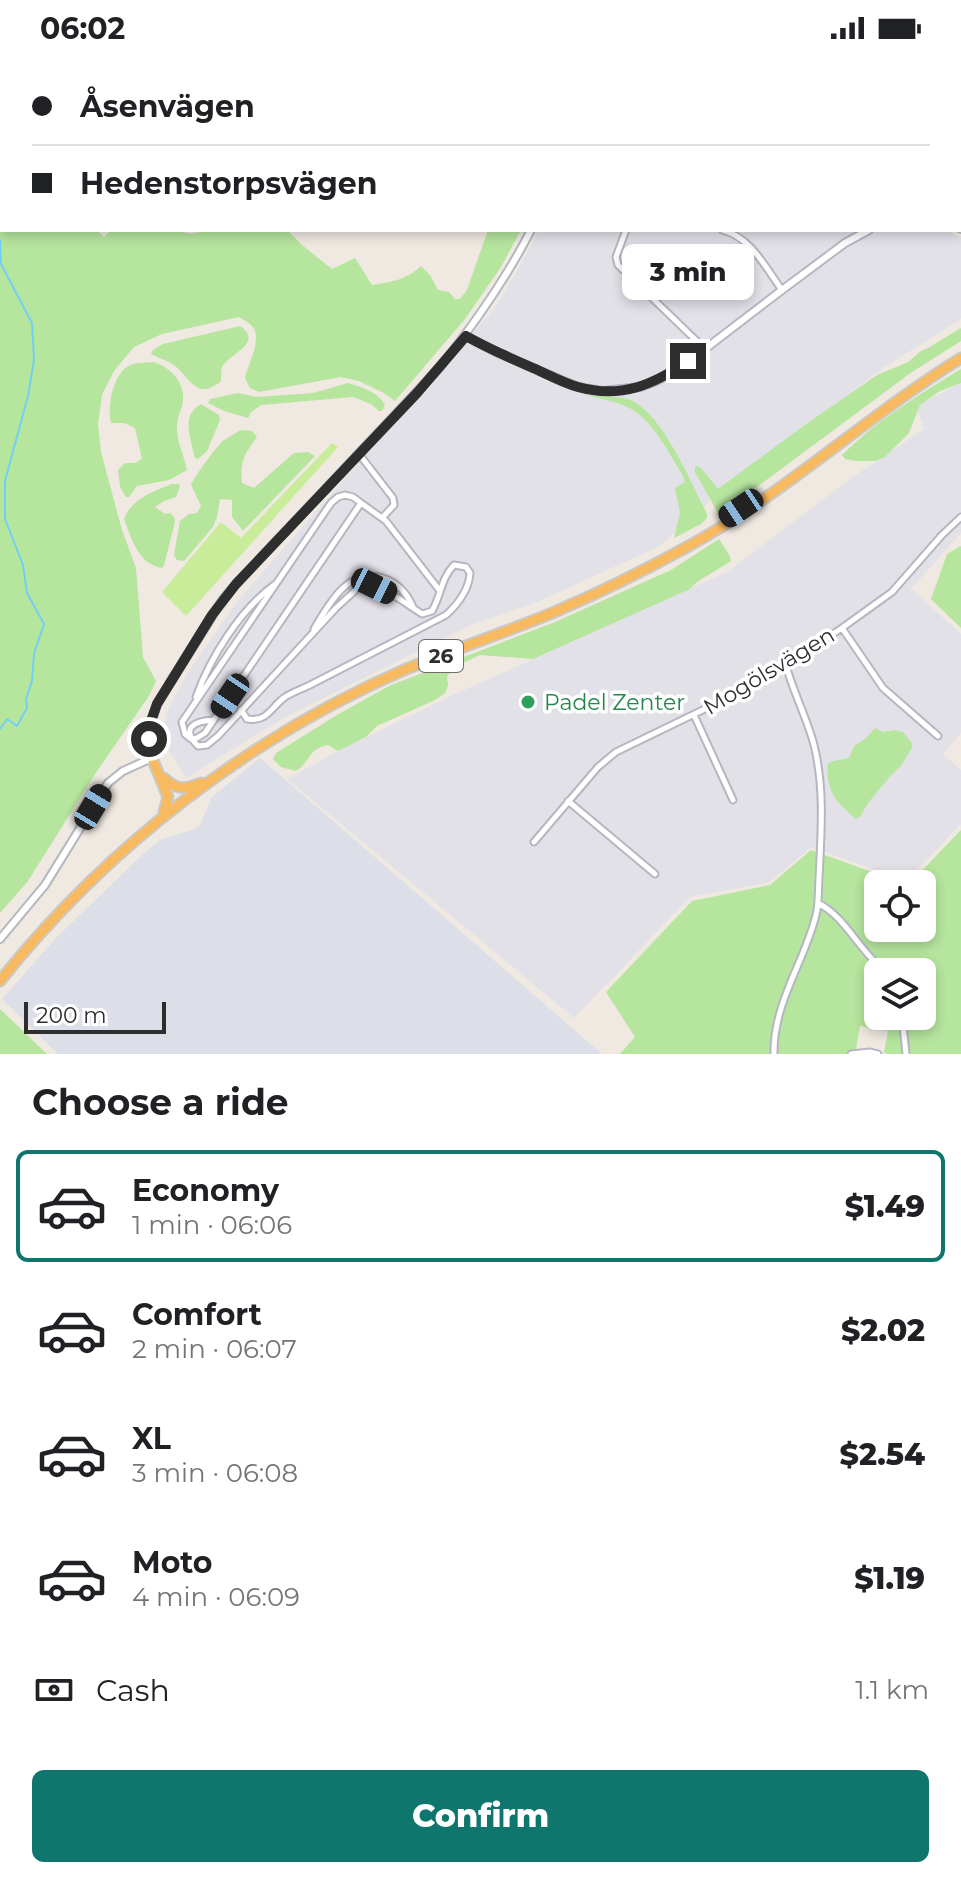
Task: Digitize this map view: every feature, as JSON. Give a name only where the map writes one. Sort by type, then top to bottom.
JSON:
[{"type":"highway","name":"26","points":[[0,978],[104,863],[201,783],[262,743],[355,690],[422,659],[584,595],[685,543],[756,498],[886,402],[961,355]]},
{"type":"highway","name":"26","points":[[0,978],[107,866],[167,815],[264,746],[311,717],[403,671],[556,611],[688,547],[758,502],[961,355]]},
{"type":"highway","points":[[152,758],[168,797],[164,812]]},
{"type":"highway","points":[[159,773],[177,788],[186,789],[201,783]]},
{"type":"street","points":[[0,939],[45,885],[108,783],[123,771],[152,758],[149,731],[157,704],[212,615],[236,584],[466,336],[493,297],[530,232]]},
{"type":"street","points":[[625,232],[616,257],[618,265],[705,349]]},
{"type":"street","points":[[727,232],[749,245],[782,290]]},
{"type":"street","points":[[466,336],[578,387],[602,391],[640,387],[656,381],[705,349],[860,232]]},
{"type":"street","points":[[359,454],[393,498],[394,505],[382,518]]},
{"type":"street","points":[[241,710],[247,719],[257,721],[291,693],[446,615],[456,606],[469,584],[470,573],[466,567],[454,565],[447,571],[438,601],[432,611],[422,614],[374,586],[358,588],[308,638],[241,710],[218,736],[207,745],[198,746],[185,734],[182,722],[338,497],[353,497],[382,518],[440,591]]},
{"type":"street","points":[[191,739],[205,733],[361,503]]},
{"type":"street","name":"Mogölsvägen","points":[[534,842],[598,767],[616,752],[694,715],[786,665],[842,628],[892,592],[961,517]]},
{"type":"street","points":[[308,638],[327,607],[350,581],[364,575],[389,580],[408,595],[413,608]]},
{"type":"street","points":[[193,706],[204,677],[238,622],[261,595],[278,582]]},
{"type":"street","points":[[842,628],[883,688],[938,736]]},
{"type":"street","points":[[774,1054],[776,1028],[791,978],[811,932],[818,903],[821,822],[813,741],[786,665]]},
{"type":"street","points":[[694,715],[733,800]]},
{"type":"street","points":[[191,739],[192,725],[214,720]]},
{"type":"street","points":[[568,801],[655,874]]},
{"type":"street","points":[[818,903],[845,925],[871,958]]},
{"type":"street","points":[[903,1030],[906,1054]]},
{"type":"street","points":[[851,1054],[878,1054]]},
{"type":"shaded area","points":[[538,232],[950,232],[961,237],[961,319],[883,368],[713,498],[660,546],[537,602],[471,625],[285,717],[186,778],[161,737],[168,709],[187,674],[235,604],[493,310]]},
{"type":"shaded area","points":[[961,383],[961,533],[911,589],[961,634],[961,733],[943,754],[961,770],[961,824],[917,870],[875,870],[811,847],[770,882],[690,897],[574,1018],[287,779],[453,695],[727,572],[853,477],[924,429],[916,406]]},
{"type":"shaded area","points":[[260,758],[602,1054],[58,1054],[2,999],[57,937],[140,857],[160,840],[200,825],[212,797]]},
{"type":"green space","points":[[0,232],[99,232],[104,237],[109,232],[289,232],[332,269],[355,258],[372,285],[398,280],[421,266],[438,290],[460,299],[467,290],[487,232],[520,232],[501,267],[465,319],[395,401],[359,381],[341,377],[259,392],[250,388],[245,378],[256,336],[251,325],[239,317],[162,334],[134,347],[114,371],[102,395],[98,424],[101,452],[122,530],[136,568],[143,657],[156,681],[28,881],[0,913]]},
{"type":"green space","points":[[240,326],[247,332],[247,343],[222,367],[221,381],[212,387],[199,388],[174,365],[151,354],[163,344]]},
{"type":"green space","points":[[961,328],[961,341],[912,372],[719,515],[695,467],[701,468],[718,489],[877,375],[908,362]]},
{"type":"green space","points":[[153,362],[170,371],[179,381],[183,393],[177,431],[187,470],[169,480],[137,486],[126,497],[120,487],[118,470],[125,463],[142,459],[135,428],[124,423],[111,423],[111,398],[116,381],[126,368],[135,363]]},
{"type":"green space","points":[[961,369],[961,383],[940,391],[920,405],[909,433],[885,457],[875,461],[856,461],[845,459],[842,455],[884,419]]},
{"type":"green space","points":[[348,383],[379,397],[385,405],[382,411],[353,397],[261,405],[248,418],[208,403],[210,399],[238,393],[257,397],[313,393]]},
{"type":"green space","points":[[583,394],[629,399],[655,421],[676,452],[707,514],[701,524],[674,538],[680,513],[675,488],[685,482],[664,444],[649,424],[631,409]]},
{"type":"green space","points":[[201,404],[219,415],[220,420],[207,451],[198,459],[191,443],[189,421],[191,414]]},
{"type":"green space","points":[[241,430],[252,431],[257,437],[242,463],[242,483],[254,488],[294,453],[308,452],[315,456],[243,531],[232,517],[232,500],[220,499],[213,527],[184,561],[177,560],[174,555],[180,521],[189,514],[197,513],[201,506],[191,485],[219,445]]},
{"type":"green space","points":[[332,443],[338,447],[186,616],[162,592],[221,522],[241,538]]},
{"type":"green space","points":[[172,484],[180,486],[176,497],[155,507],[165,514],[170,513],[175,522],[162,568],[154,566],[142,556],[124,519],[138,501]]},
{"type":"green space","points":[[719,539],[731,561],[690,589],[533,659],[480,655],[454,667],[447,677],[445,693],[435,700],[377,726],[366,737],[338,751],[328,745],[321,747],[296,771],[281,767],[273,759],[276,753],[389,686],[555,622],[671,570]]},
{"type":"green space","points":[[961,546],[961,628],[931,599],[947,554]]},
{"type":"green space","points":[[875,728],[883,732],[903,732],[912,743],[912,748],[901,766],[856,819],[834,796],[828,782],[828,764],[849,758],[854,746]]},
{"type":"green space","points":[[961,830],[961,1054],[884,1052],[888,1031],[882,1030],[936,1030],[936,958],[864,958],[864,1027],[860,1026],[855,1054],[620,1054],[635,1037],[606,992],[692,901],[770,885],[811,850],[866,870],[864,942],[936,942],[936,870],[922,870]]},
{"type":"green space","points":[[0,1009],[47,1054],[0,1054]]},
{"type":"waterway","points":[[0,240],[1,264],[32,323],[34,360],[28,396],[5,481],[5,519],[23,565],[27,593],[44,624],[34,654],[27,708],[17,726],[7,719],[0,729]]},
{"type":"place","name":"Padel Zenter","points":[[528,702]]},
{"type":"route","points":[[149,739],[157,704],[223,599],[417,393],[466,336],[578,387],[602,391],[640,387],[664,377],[688,361]]}]
